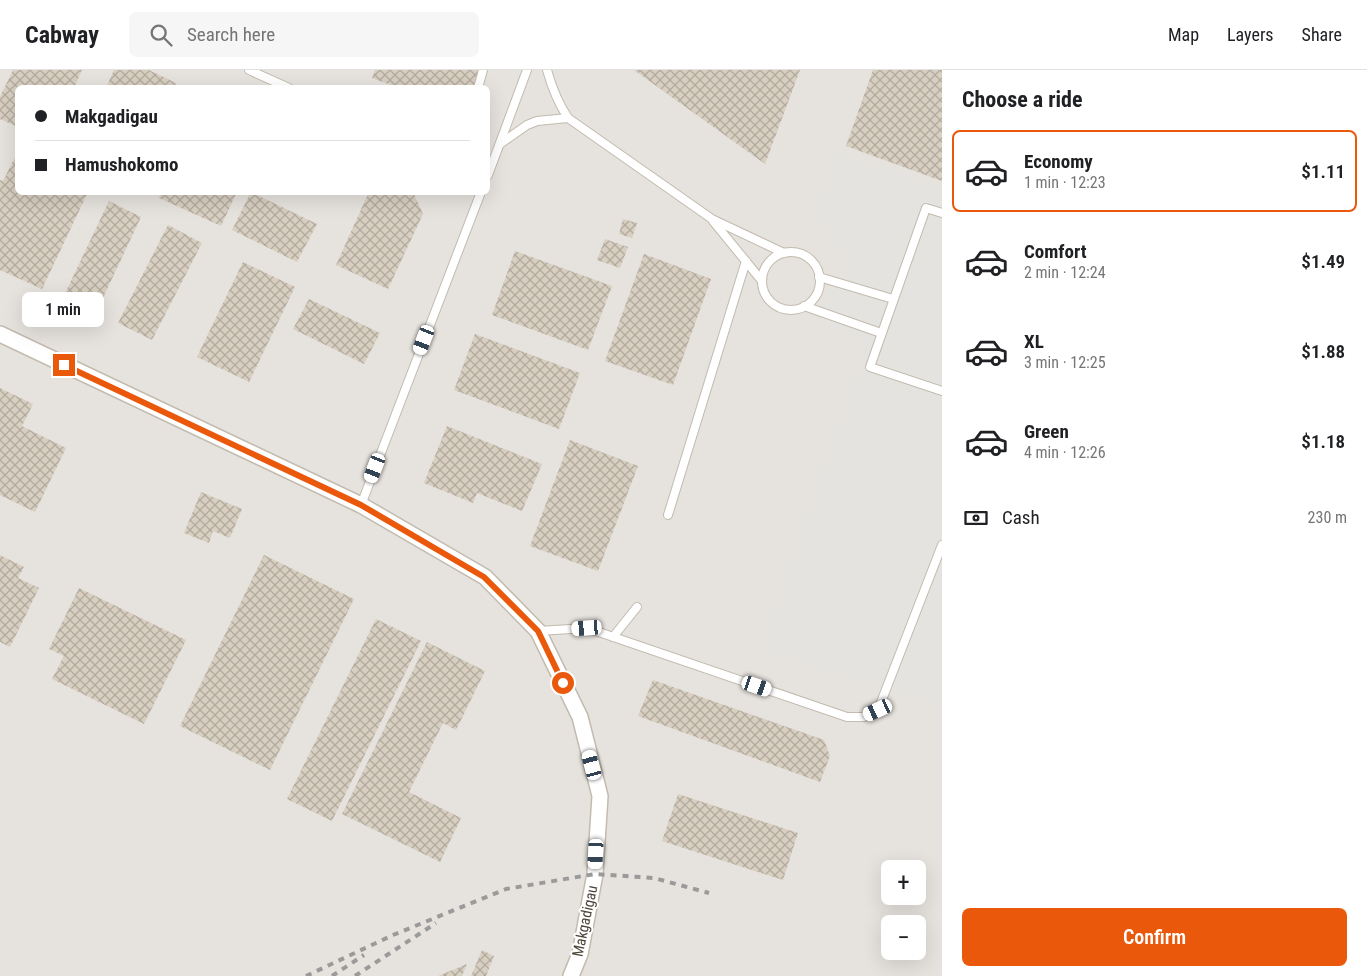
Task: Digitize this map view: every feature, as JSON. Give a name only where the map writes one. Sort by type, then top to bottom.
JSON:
[{"type":"street","name":"Makgadigau","points":[[0,334],[361,505],[484,577],[538,631],[580,717],[600,796],[595,874],[580,954],[571,976]]},
{"type":"lane","points":[[249,70],[282,85]]},
{"type":"lane","points":[[479,85],[483,70]]},
{"type":"lane","points":[[490,169],[527,70]]},
{"type":"lane","points":[[547,70],[551,85],[568,118],[712,219],[784,253]]},
{"type":"lane","points":[[499,145],[527,125],[537,121],[568,118]]},
{"type":"lane","points":[[361,505],[480,195]]},
{"type":"lane","points":[[942,214],[926,208],[870,367],[942,391]]},
{"type":"lane","points":[[712,219],[762,281]]},
{"type":"lane","points":[[784,253],[802,254],[811,260],[816,268],[819,286],[816,295],[804,306],[792,309],[783,308],[768,298],[764,290],[763,272],[775,256],[784,253]]},
{"type":"lane","points":[[668,515],[746,261]]},
{"type":"lane","points":[[819,277],[893,299]]},
{"type":"lane","points":[[804,306],[882,333]]},
{"type":"lane","points":[[538,631],[587,628],[847,717],[864,717],[878,710],[942,545]]},
{"type":"lane","points":[[612,637],[637,607]]},
{"type":"shaded area","points":[[0,70],[942,70],[942,976],[0,976]]},
{"type":"shaded area","points":[[838,149],[942,189],[942,705],[756,651],[865,341],[813,321],[849,253],[830,243],[818,223],[819,194]]},
{"type":"building","points":[[13,70],[82,70],[75,85],[15,85],[15,126],[0,119],[0,97]]},
{"type":"building","points":[[114,70],[149,70],[176,83],[175,85],[107,85]]},
{"type":"building","points":[[375,70],[480,70],[474,85],[391,85],[372,78]]},
{"type":"building","points":[[634,70],[800,70],[765,164]]},
{"type":"building","points":[[873,70],[942,70],[942,181],[846,146]]},
{"type":"building","points":[[15,157],[15,195],[87,195],[42,289],[0,270],[0,180],[3,181]]},
{"type":"building","points":[[160,195],[236,195],[221,226],[159,198]]},
{"type":"building","points":[[250,195],[257,195],[317,224],[297,262],[232,230]]},
{"type":"building","points":[[368,195],[414,195],[423,214],[388,289],[336,265]]},
{"type":"building","points":[[109,201],[141,217],[94,317],[61,302]]},
{"type":"building","points":[[623,219],[637,223],[632,238],[619,234]]},
{"type":"building","points":[[168,225],[202,243],[152,340],[118,323]]},
{"type":"building","points":[[605,239],[628,247],[620,268],[597,260]]},
{"type":"building","points":[[515,251],[612,286],[588,350],[492,315]]},
{"type":"building","points":[[644,254],[711,279],[673,385],[605,361]]},
{"type":"building","points":[[243,262],[295,287],[249,382],[197,357]]},
{"type":"building","points":[[309,299],[380,333],[364,364],[293,329]]},
{"type":"building","points":[[475,334],[580,373],[559,429],[454,390]]},
{"type":"building","points":[[0,388],[33,404],[22,426],[66,448],[35,512],[0,495]]},
{"type":"building","points":[[447,426],[542,464],[522,511],[477,493],[473,503],[424,483]]},
{"type":"building","points":[[570,440],[638,466],[598,571],[530,546]]},
{"type":"building","points":[[201,492],[242,509],[230,538],[213,531],[209,543],[184,533]]},
{"type":"building","points":[[0,555],[24,567],[18,578],[39,588],[10,647],[0,642]]},
{"type":"building","points":[[264,555],[354,599],[270,770],[180,726]]},
{"type":"building","points":[[79,588],[186,640],[144,724],[52,679],[64,656],[49,649]]},
{"type":"building","points":[[376,619],[421,641],[332,821],[287,799]]},
{"type":"building","points":[[427,642],[485,671],[456,730],[443,723],[409,792],[461,818],[440,862],[342,814]]},
{"type":"building","points":[[653,680],[824,740],[830,756],[820,782],[638,716]]},
{"type":"building","points":[[678,794],[798,833],[783,880],[662,841]]},
{"type":"building","points":[[482,950],[494,956],[486,976],[471,976]]},
{"type":"building","points":[[467,964],[462,976],[438,976]]},
{"type":"railway","points":[[306,976],[393,935],[506,889],[595,874],[654,878],[709,893]]},
{"type":"railway","points":[[355,976],[436,923]]},
{"type":"railway","points":[[332,976],[364,955]]},
{"type":"route","points":[[64,365],[361,505],[484,577],[538,631],[563,683]]}]
